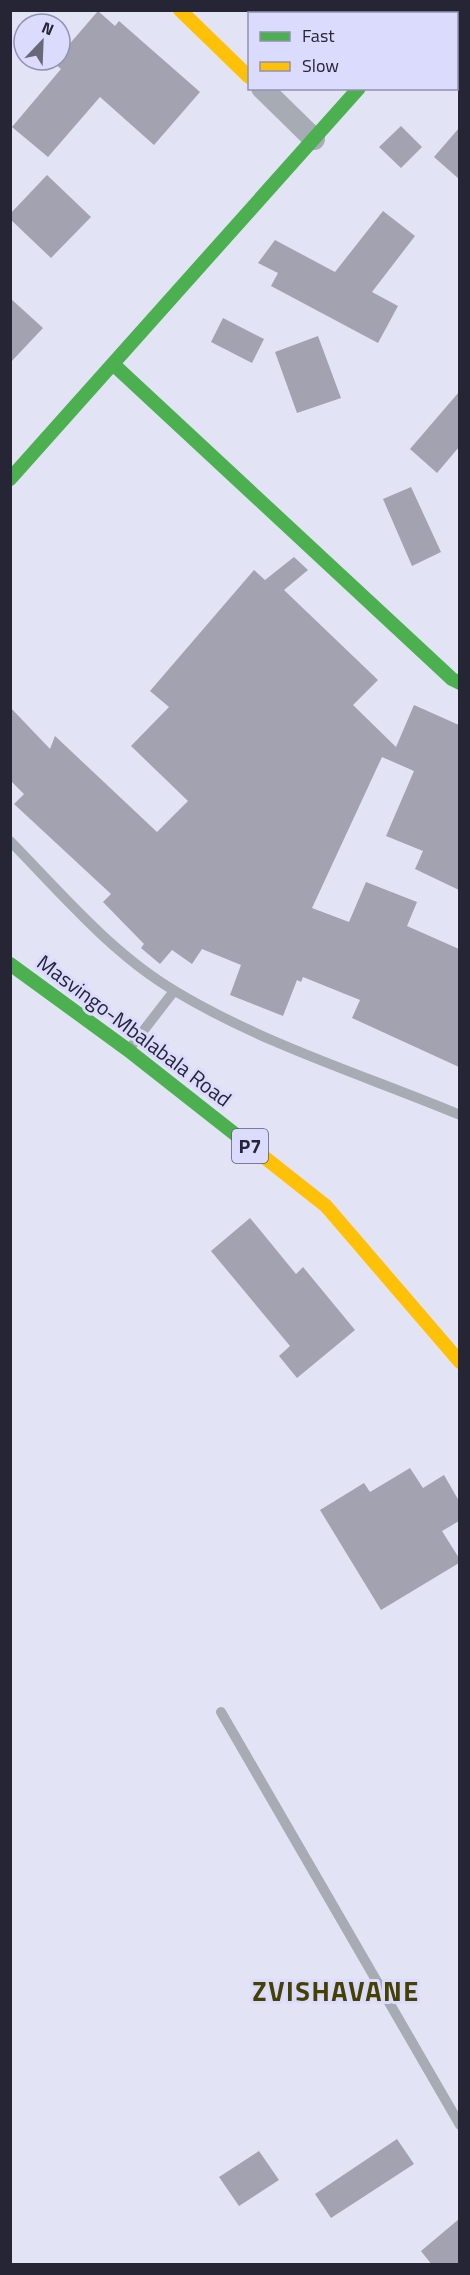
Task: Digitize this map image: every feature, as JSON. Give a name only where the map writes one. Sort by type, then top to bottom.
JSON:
[{"type":"main road","points":[[180,10],[248,76]]},
{"type":"main road","points":[[10,479],[356,90]]},
{"type":"main road","points":[[113,364],[452,679],[459,683]]},
{"type":"main road","name":"Masvingo-Mbalabala Road","points":[[10,964],[128,1050],[326,1206],[459,1362]]},
{"type":"street","points":[[263,90],[314,139]]},
{"type":"lane","points":[[10,840],[126,956],[174,991],[266,1040],[459,1115]]},
{"type":"lane","points":[[128,1050],[174,991]]},
{"type":"lane","points":[[221,1712],[459,2125]]},
{"type":"building","points":[[98,11],[115,26],[119,21],[200,92],[154,145],[100,97],[48,157],[12,127],[58,72],[72,72],[72,41]]},
{"type":"building","points":[[401,126],[422,147],[401,168],[379,147]]},
{"type":"building","points":[[459,128],[459,179],[434,157]]},
{"type":"building","points":[[47,175],[91,217],[51,258],[10,219],[10,214]]},
{"type":"building","points":[[383,211],[415,236],[372,292],[398,306],[378,343],[271,286],[278,273],[258,263],[275,240],[335,272]]},
{"type":"building","points":[[10,298],[43,328],[10,363]]},
{"type":"building","points":[[223,318],[264,339],[252,363],[211,342]]},
{"type":"building","points":[[318,336],[341,398],[297,413],[275,352]]},
{"type":"building","points":[[459,392],[459,447],[437,473],[410,449]]},
{"type":"building","points":[[411,487],[441,552],[412,566],[383,499]]},
{"type":"building","points":[[294,557],[308,570],[284,590],[378,680],[353,705],[396,747],[414,705],[459,725],[459,890],[415,869],[423,851],[386,836],[414,771],[382,757],[312,908],[349,922],[366,882],[417,902],[407,926],[459,949],[459,1067],[352,1018],[360,1000],[303,977],[301,982],[297,980],[283,1016],[230,995],[241,965],[202,949],[192,964],[172,950],[160,964],[141,948],[144,944],[103,902],[111,894],[14,804],[24,794],[10,780],[10,707],[50,749],[55,736],[157,832],[188,801],[131,746],[169,707],[150,691],[254,570],[265,580]]},
{"type":"building","points":[[250,1218],[296,1274],[303,1267],[355,1330],[297,1378],[279,1356],[290,1346],[211,1251]]},
{"type":"building","points":[[410,1468],[423,1488],[444,1475],[459,1501],[459,1521],[442,1531],[459,1558],[459,1563],[381,1610],[320,1510],[364,1483],[370,1492]]},
{"type":"building","points":[[397,2139],[414,2164],[331,2218],[315,2194]]},
{"type":"building","points":[[259,2151],[279,2180],[239,2206],[219,2177]]},
{"type":"building","points":[[459,2219],[459,2265],[432,2265],[421,2251]]},
{"type":"traffic: fast","points":[[10,479],[357,90]]},
{"type":"traffic: fast","points":[[113,364],[452,679],[460,683]]},
{"type":"traffic: fast","points":[[10,964],[128,1050],[245,1142]]},
{"type":"traffic: slow","points":[[180,10],[248,76]]},
{"type":"traffic: slow","points":[[245,1142],[326,1206],[460,1362]]},
{"type":"district","name":"ZVISHAVANE","points":[[336,1992]]}]
